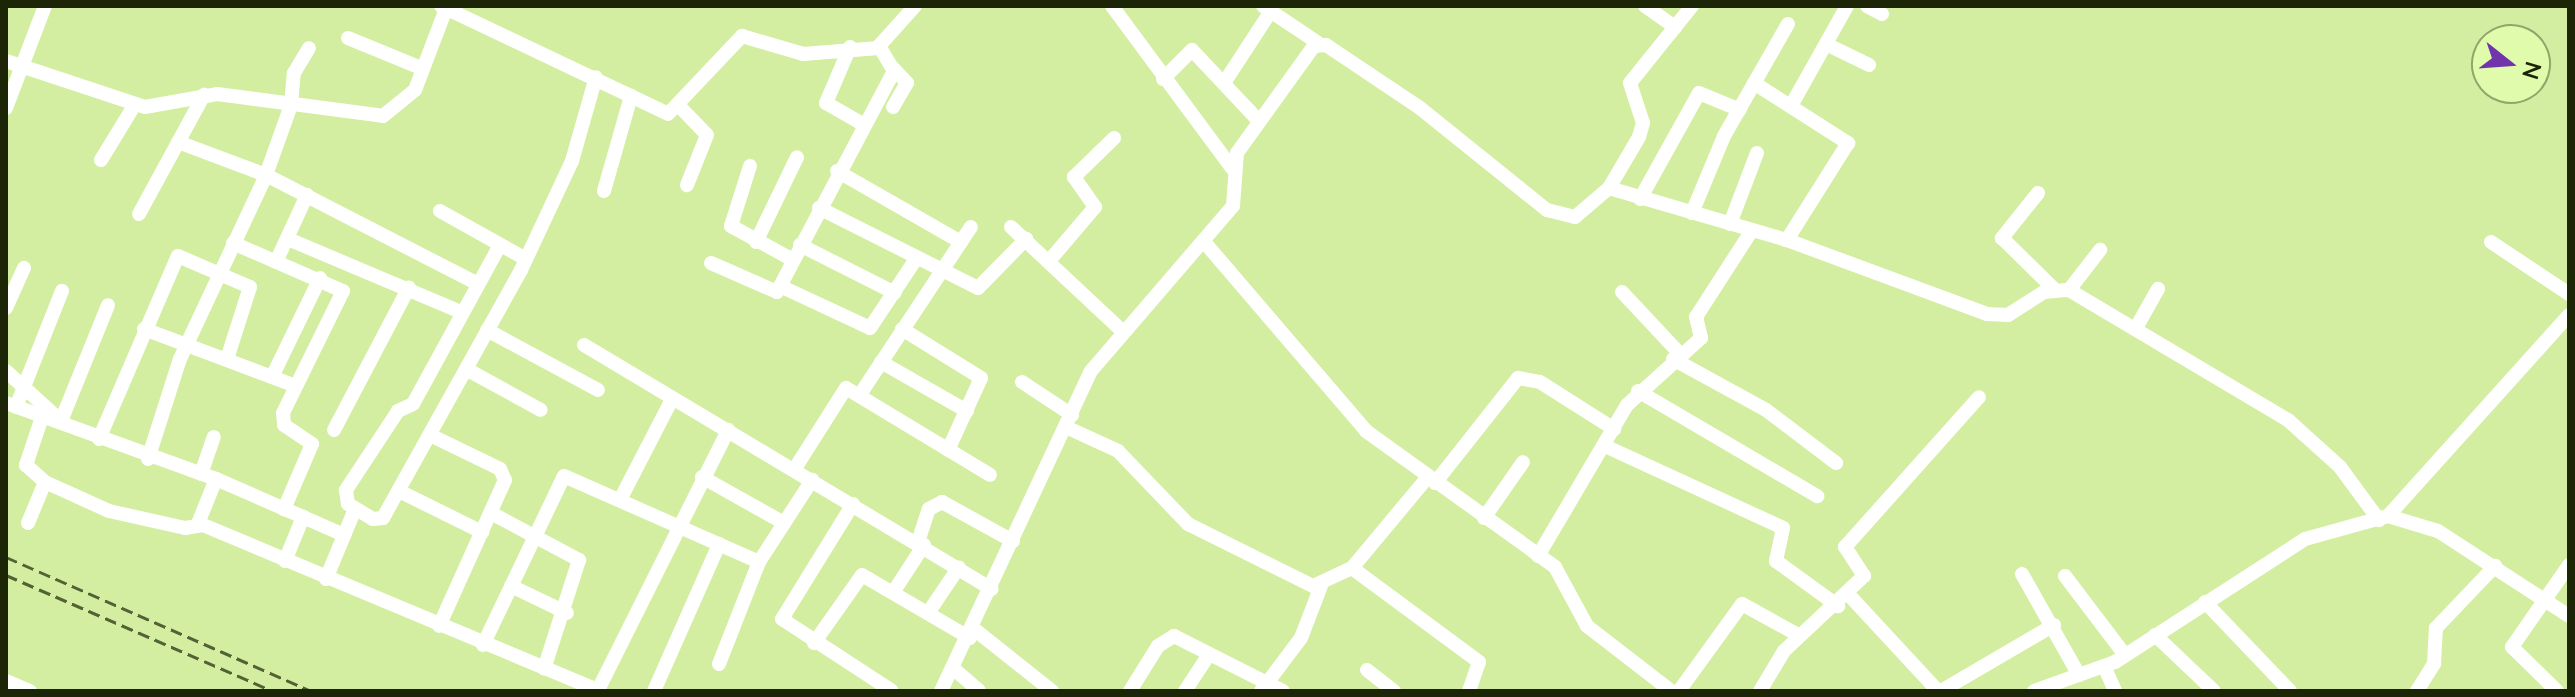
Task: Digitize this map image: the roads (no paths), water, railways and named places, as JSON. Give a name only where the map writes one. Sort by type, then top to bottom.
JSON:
[{"type":"street","points":[[6,108],[13,63],[45,6]]},
{"type":"street","points":[[879,48],[915,6]]},
{"type":"street","points":[[1112,6],[1163,79],[1232,168]]},
{"type":"street","points":[[1286,20],[1294,6]]},
{"type":"street","points":[[1645,6],[1675,27]]},
{"type":"street","points":[[1224,83],[1267,9],[1452,131],[1556,215],[1584,213],[1609,188],[1643,130],[1630,83],[1692,6]]},
{"type":"street","points":[[1792,104],[1847,6]]},
{"type":"street","points":[[1867,6],[1882,14]]},
{"type":"street","points":[[13,63],[134,106],[204,95],[383,116],[409,100],[444,7],[596,77],[658,112],[681,108],[742,36],[803,54],[850,47],[879,48]]},
{"type":"street","points":[[1692,213],[1740,110],[1788,24]]},
{"type":"street","points":[[348,38],[421,68]]},
{"type":"street","points":[[941,691],[972,633],[1070,421],[1121,330],[1206,244],[1234,201],[1232,168],[1257,119],[1318,43]]},
{"type":"street","points":[[1826,44],[1869,65]]},
{"type":"street","points":[[850,47],[826,103],[861,123]]},
{"type":"street","points":[[148,459],[186,342],[266,175],[291,105],[294,73],[309,48]]},
{"type":"street","points":[[879,48],[907,83],[893,107]]},
{"type":"street","points":[[1163,79],[1192,50],[1257,119]]},
{"type":"street","points":[[711,263],[770,293],[780,286],[861,123],[894,69]]},
{"type":"street","points":[[500,245],[413,404],[398,411],[346,490],[355,509],[379,520],[399,491],[526,259],[572,161],[596,77]]},
{"type":"street","points":[[1754,83],[1792,104],[1848,143],[1787,240]]},
{"type":"street","points":[[1640,199],[1699,93],[1740,110]]},
{"type":"street","points":[[139,214],[204,95]]},
{"type":"street","points":[[604,191],[631,96]]},
{"type":"street","points":[[101,160],[134,106]]},
{"type":"street","points":[[681,108],[707,135],[687,185]]},
{"type":"street","points":[[1049,261],[1095,207],[1074,177],[1114,138]]},
{"type":"street","points":[[178,142],[266,175],[478,284]]},
{"type":"street","points":[[1730,224],[1757,153]]},
{"type":"street","points":[[756,242],[797,157]]},
{"type":"street","points":[[750,166],[731,226],[793,260]]},
{"type":"street","points":[[837,171],[961,242]]},
{"type":"street","points":[[1609,188],[1787,240],[1987,314],[2008,315],[2061,289],[2100,250]]},
{"type":"street","points":[[2038,193],[2002,238],[2061,289],[2136,328],[2288,420],[2340,467],[2384,518]]},
{"type":"street","points":[[276,262],[307,195]]},
{"type":"street","points":[[819,208],[940,271],[983,287],[1026,239]]},
{"type":"street","points":[[440,211],[526,259]]},
{"type":"street","points":[[861,393],[971,227]]},
{"type":"street","points":[[1011,227],[1121,330]]},
{"type":"street","points":[[1538,556],[1638,391],[1701,338],[1696,317],[1752,230]]},
{"type":"street","points":[[288,239],[396,288],[409,287],[461,312]]},
{"type":"street","points":[[2491,242],[2569,294]]},
{"type":"street","points":[[233,243],[339,286],[342,298],[296,386],[282,420],[312,444],[284,509]]},
{"type":"street","points":[[1206,244],[1341,405],[1431,481],[1565,577],[1587,626],[1671,691]]},
{"type":"street","points":[[800,245],[895,293]]},
{"type":"street","points":[[99,439],[178,256],[221,269],[250,287],[227,359]]},
{"type":"street","points":[[780,286],[870,328],[916,259]]},
{"type":"street","points":[[6,308],[24,268]]},
{"type":"street","points":[[272,377],[320,278]]},
{"type":"street","points":[[334,430],[409,287]]},
{"type":"street","points":[[2136,328],[2158,289]]},
{"type":"street","points":[[62,291],[24,386],[11,405],[148,459],[208,477],[344,535]]},
{"type":"street","points":[[1622,292],[1677,356],[1766,410],[1836,463]]},
{"type":"street","points":[[64,424],[108,305]]},
{"type":"street","points":[[2384,518],[2569,315]]},
{"type":"street","points":[[144,329],[186,342],[296,386]]},
{"type":"street","points":[[902,329],[981,378],[948,450]]},
{"type":"street","points":[[487,330],[598,390]]},
{"type":"street","points":[[584,345],[921,544],[991,589]]},
{"type":"street","points":[[881,362],[967,411]]},
{"type":"street","points":[[466,369],[541,410]]},
{"type":"street","points":[[6,371],[64,424]]},
{"type":"street","points":[[1266,685],[1301,638],[1321,586],[1352,568],[1518,378],[1540,382],[1614,429]]},
{"type":"street","points":[[1022,382],[1070,421],[1118,451],[1198,530],[1321,586]]},
{"type":"street","points":[[794,470],[842,390],[861,393],[990,475]]},
{"type":"street","points":[[1638,391],[1817,496]]},
{"type":"street","points":[[1760,691],[1800,636],[1838,606],[1865,572],[1845,547],[1979,397]]},
{"type":"street","points":[[621,498],[672,399]]},
{"type":"street","points":[[42,417],[26,465],[45,482],[109,511],[197,526],[598,691],[676,524],[728,430]]},
{"type":"street","points":[[430,435],[504,472],[491,513],[439,626]]},
{"type":"street","points":[[197,526],[214,437]]},
{"type":"street","points":[[1605,446],[1783,528],[1776,561],[1838,606]]},
{"type":"street","points":[[1484,518],[1523,462]]},
{"type":"street","points":[[483,645],[564,476],[621,498],[759,562]]},
{"type":"street","points":[[702,477],[784,523]]},
{"type":"street","points":[[719,664],[759,562],[812,480]]},
{"type":"street","points":[[28,523],[45,482]]},
{"type":"street","points":[[399,491],[482,532]]},
{"type":"street","points":[[894,591],[921,544],[936,502],[1013,541]]},
{"type":"street","points":[[853,504],[782,615],[814,643],[892,691]]},
{"type":"street","points":[[326,579],[355,509]]},
{"type":"street","points":[[491,513],[579,560],[567,613],[544,669]]},
{"type":"street","points":[[285,561],[303,517]]},
{"type":"street","points":[[2035,691],[2104,666],[2125,655],[2305,539],[2384,518],[2438,531],[2569,616]]},
{"type":"street","points":[[654,691],[719,544]]},
{"type":"street","points":[[2557,691],[2512,647],[2569,565]]},
{"type":"street","points":[[2417,691],[2434,664],[2436,628],[2495,566]]},
{"type":"street","points":[[928,613],[959,567]]},
{"type":"street","points":[[1352,568],[1479,662],[1469,691]]},
{"type":"street","points":[[2022,574],[2054,625],[2079,675]]},
{"type":"street","points":[[2065,576],[2125,655]]},
{"type":"street","points":[[814,643],[856,577],[894,591],[928,613],[972,633],[1052,691]]},
{"type":"street","points":[[511,586],[567,613]]},
{"type":"street","points":[[1849,595],[1940,691],[2054,625]]},
{"type":"street","points":[[2205,602],[2290,691]]},
{"type":"street","points":[[1679,691],[1742,604],[1800,636]]},
{"type":"street","points":[[2155,635],[2214,691]]},
{"type":"street","points":[[1130,691],[1166,637],[1283,691]]},
{"type":"street","points":[[1185,691],[1208,656]]},
{"type":"street","points":[[2104,666],[2115,691]]},
{"type":"street","points":[[954,669],[979,691]]},
{"type":"street","points":[[1367,670],[1394,691]]},
{"type":"street","points":[[6,681],[30,691]]},
{"type":"railway","points":[[6,557],[311,691]]},
{"type":"railway","points":[[6,575],[273,691]]}]
